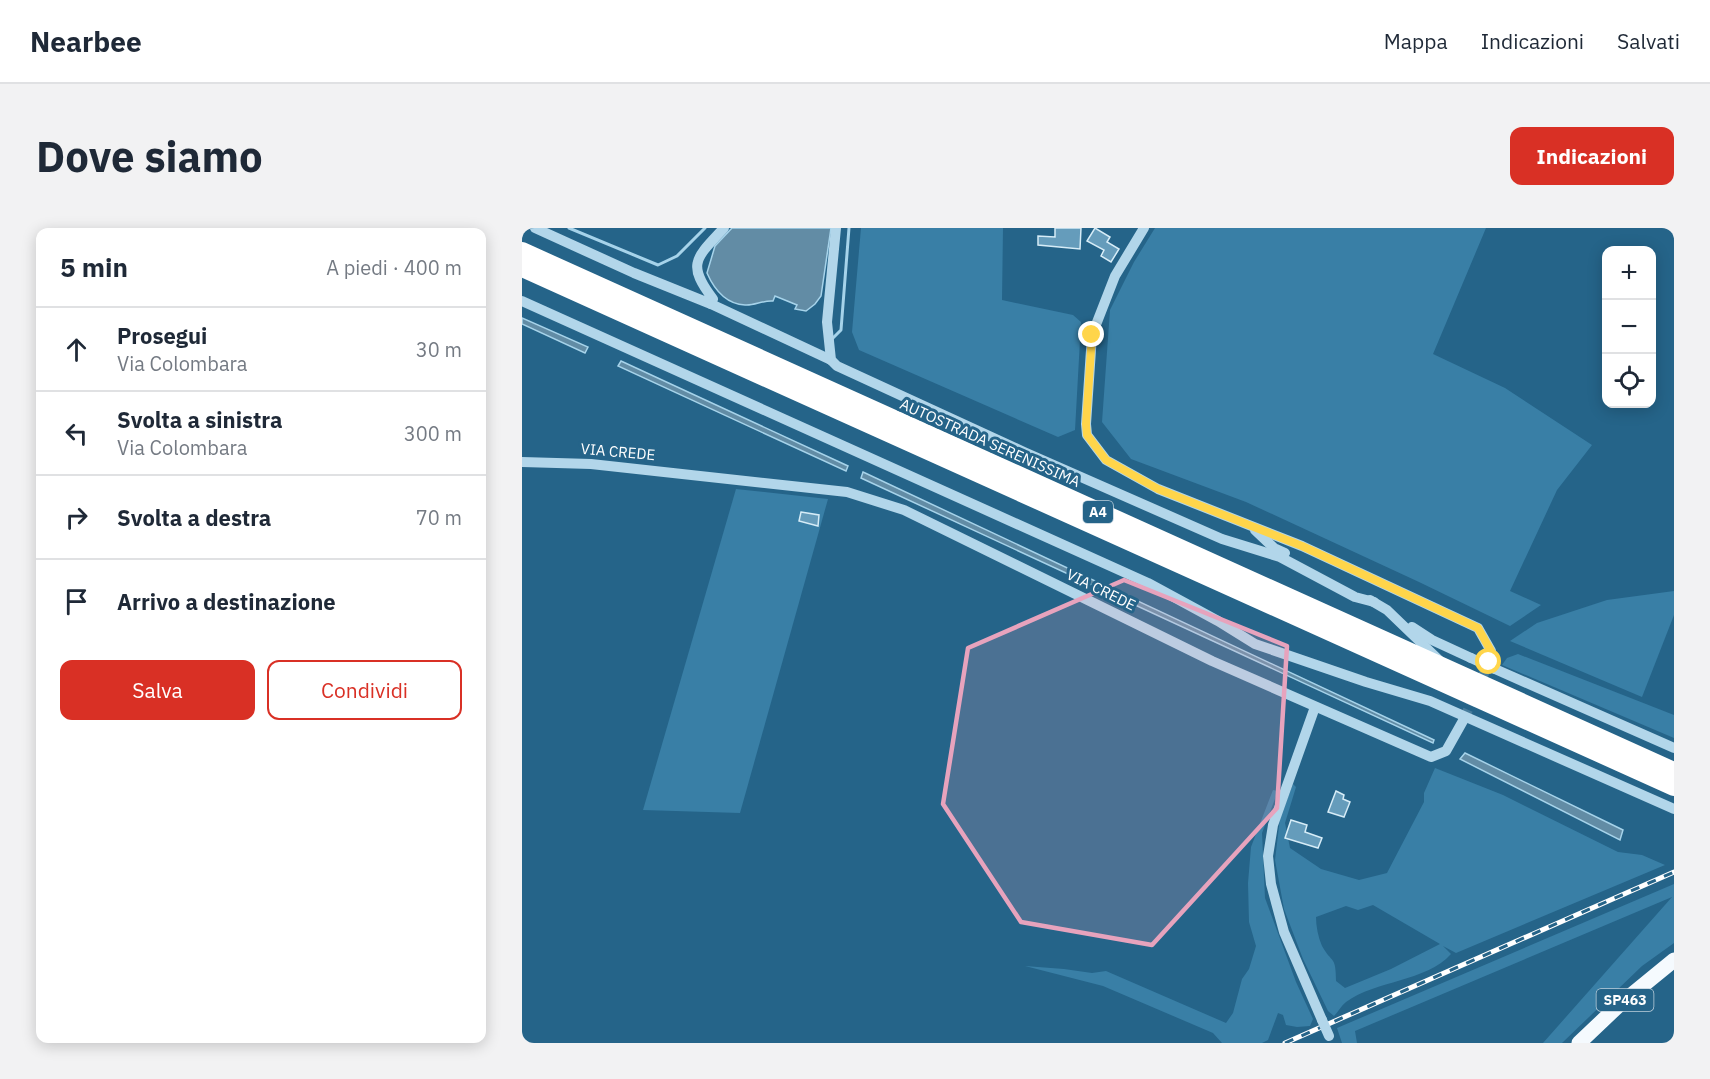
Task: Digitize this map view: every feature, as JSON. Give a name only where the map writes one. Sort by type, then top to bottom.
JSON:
[{"type":"highway","name":"AUTOSTRADA SERENISSIMA","points":[[522,251],[1674,771]]},
{"type":"highway","name":"A4","points":[[522,268],[1674,787]]},
{"type":"main road","name":"SP463","points":[[1579,1043],[1619,1005],[1674,960]]},
{"type":"street","points":[[535,228],[634,273],[711,304],[831,360],[837,366],[1024,452],[1222,539],[1280,557],[1355,597],[1374,602]]},
{"type":"street","points":[[711,304],[713,299],[701,283],[696,262],[724,228]]},
{"type":"street","points":[[831,360],[827,322],[836,228]]},
{"type":"street","points":[[1144,228],[1115,276],[1092,335],[1087,435],[1106,460],[1158,489],[1302,546],[1478,628],[1491,651],[1492,665]]},
{"type":"street","points":[[522,301],[1148,583],[1255,644],[1366,682],[1430,700],[1674,809]]},
{"type":"street","name":"VIA CREDE","points":[[522,462],[591,464],[841,490],[904,510],[1212,661],[1431,757],[1446,751],[1464,719]]},
{"type":"street","points":[[1248,525],[1274,548],[1328,574],[1432,640],[1674,748]]},
{"type":"street","points":[[1387,610],[1448,669]]},
{"type":"street","points":[[1315,707],[1272,825],[1268,856],[1271,884],[1284,932],[1331,1039]]},
{"type":"highlighted area","points":[[1124,580],[1287,646],[1277,808],[1152,945],[1021,922],[943,804],[968,648]]},
{"type":"shaded area","points":[[732,228],[831,228],[821,296],[815,304],[806,311],[795,309],[797,305],[775,296],[773,301],[752,305],[738,304],[726,299],[713,285],[707,273],[715,246]]},
{"type":"shaded area","points":[[861,228],[1003,228],[1002,300],[1073,315],[1081,322],[1075,430],[1058,437],[859,350],[852,332]]},
{"type":"shaded area","points":[[1155,228],[1486,228],[1433,354],[1505,388],[1592,445],[1557,490],[1510,591],[1541,605],[1510,626],[1246,502],[1131,459],[1102,422],[1110,310],[1134,262]]},
{"type":"shaded area","points":[[522,318],[588,347],[585,353],[522,324]]},
{"type":"shaded area","points":[[621,361],[848,466],[846,471],[618,366]]},
{"type":"shaded area","points":[[863,472],[1434,740],[1433,743],[861,478]]},
{"type":"shaded area","points":[[736,489],[828,499],[740,813],[643,810]]},
{"type":"shaded area","points":[[1674,591],[1674,615],[1642,697],[1510,641],[1537,623],[1607,600]]},
{"type":"shaded area","points":[[1518,654],[1674,715],[1674,738],[1502,665],[1507,658]]},
{"type":"shaded area","points":[[1465,753],[1623,830],[1620,840],[1460,759]]},
{"type":"shaded area","points":[[1435,768],[1503,795],[1618,852],[1642,855],[1665,865],[1456,953],[1443,946],[1451,954],[1441,963],[1415,976],[1358,995],[1346,1002],[1334,1016],[1328,1011],[1303,959],[1284,909],[1275,860],[1280,818],[1293,784],[1296,787],[1285,823],[1290,848],[1321,869],[1359,880],[1387,873],[1424,802],[1424,793]],"holes":[[[1373,905],[1440,944],[1391,969],[1345,988],[1336,981],[1334,963],[1321,943],[1316,917],[1346,906],[1358,910]]]},
{"type":"shaded area","points":[[1273,790],[1278,791],[1262,833],[1265,898],[1296,982],[1313,1019],[1310,1026],[1286,1025],[1283,1015],[1278,1013],[1268,1040],[1262,1043],[1222,1043],[1213,1033],[1103,986],[1025,966],[1092,973],[1106,971],[1226,1023],[1233,1013],[1242,979],[1249,969],[1256,946],[1249,922],[1248,883],[1251,847]]},
{"type":"shaded area","points":[[1674,884],[1674,943],[1642,966],[1562,1043],[1543,1043],[1672,897],[1355,1031],[1357,1043],[1342,1043],[1337,1028]]},
{"type":"building","points":[[1055,228],[1081,228],[1080,249],[1038,245],[1038,236],[1055,237]]},
{"type":"building","points":[[1095,228],[1110,237],[1107,242],[1119,249],[1111,262],[1101,256],[1104,250],[1087,241]]},
{"type":"building","points":[[801,512],[819,515],[818,526],[799,521]]},
{"type":"building","points":[[1336,791],[1344,795],[1343,799],[1350,802],[1344,817],[1328,812]]},
{"type":"building","points":[[1291,820],[1307,825],[1305,832],[1322,838],[1318,848],[1285,838]]},
{"type":"waterway","points":[[569,228],[658,265],[677,256],[705,228]]},
{"type":"waterway","points":[[832,339],[841,330],[849,228]]},
{"type":"tunnel","points":[[1464,719],[1489,662]]},
{"type":"railway","points":[[1285,1043],[1674,872]]},
{"type":"route","points":[[1092,335],[1087,435],[1106,460],[1158,489],[1302,546],[1478,628],[1489,644],[1491,651],[1489,662]]}]
